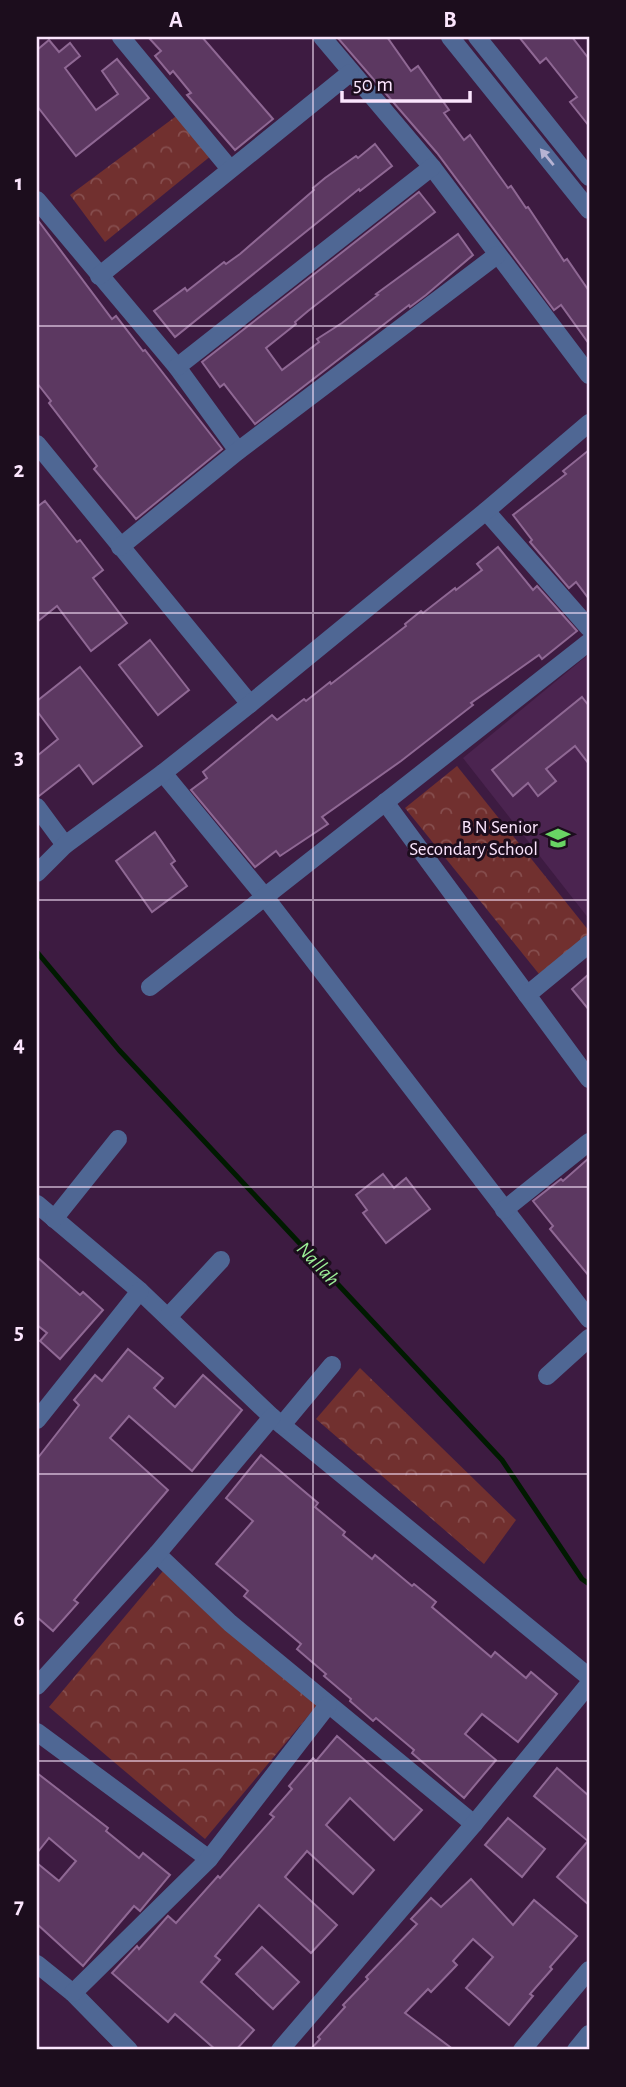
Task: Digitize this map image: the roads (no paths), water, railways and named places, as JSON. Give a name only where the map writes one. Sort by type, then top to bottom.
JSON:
[{"type":"street","points":[[121,37],[230,169]]},
{"type":"street","points":[[323,37],[350,73],[432,167],[589,375]]},
{"type":"street","points":[[450,37],[589,210]]},
{"type":"street","points":[[477,37],[589,177]]},
{"type":"street","points":[[99,276],[350,73]]},
{"type":"street","points":[[177,367],[432,167]]},
{"type":"street","points":[[37,200],[177,367],[238,452]]},
{"type":"street","points":[[120,547],[238,452],[497,255]]},
{"type":"street","points":[[37,873],[65,845],[163,773],[250,704],[589,423]]},
{"type":"street","points":[[37,444],[250,704]]},
{"type":"street","points":[[486,511],[589,628]]},
{"type":"street","points":[[150,987],[589,642]]},
{"type":"street","points":[[163,773],[265,897],[589,1319]]},
{"type":"street","points":[[385,802],[589,1079]]},
{"type":"street","points":[[37,807],[65,845]]},
{"type":"street","points":[[527,995],[589,944]]},
{"type":"street","points":[[54,1219],[118,1139]]},
{"type":"street","points":[[504,1210],[589,1142]]},
{"type":"street","points":[[37,1204],[140,1291],[277,1421],[589,1677]]},
{"type":"street","points":[[168,1317],[220,1260]]},
{"type":"street","points":[[37,1420],[140,1291]]},
{"type":"street","points":[[547,1376],[589,1338]]},
{"type":"street","points":[[37,1686],[277,1421],[332,1365]]},
{"type":"street","points":[[157,1554],[230,1623],[474,1824]]},
{"type":"street","points":[[280,2050],[474,1824],[589,1684]]},
{"type":"street","points":[[73,1993],[209,1859],[328,1705]]},
{"type":"street","points":[[37,1732],[209,1859]]},
{"type":"street","points":[[37,1964],[73,1993],[129,2050]]},
{"type":"street","points":[[522,2050],[589,1970]]},
{"type":"street","points":[[576,2050],[589,2034]]},
{"type":"waterway","name":"Nallah","points":[[37,952],[119,1050],[502,1460],[582,1579],[589,1584]]},
{"type":"place","name":"B N Senior Secondary School","points":[[558,838]]}]
